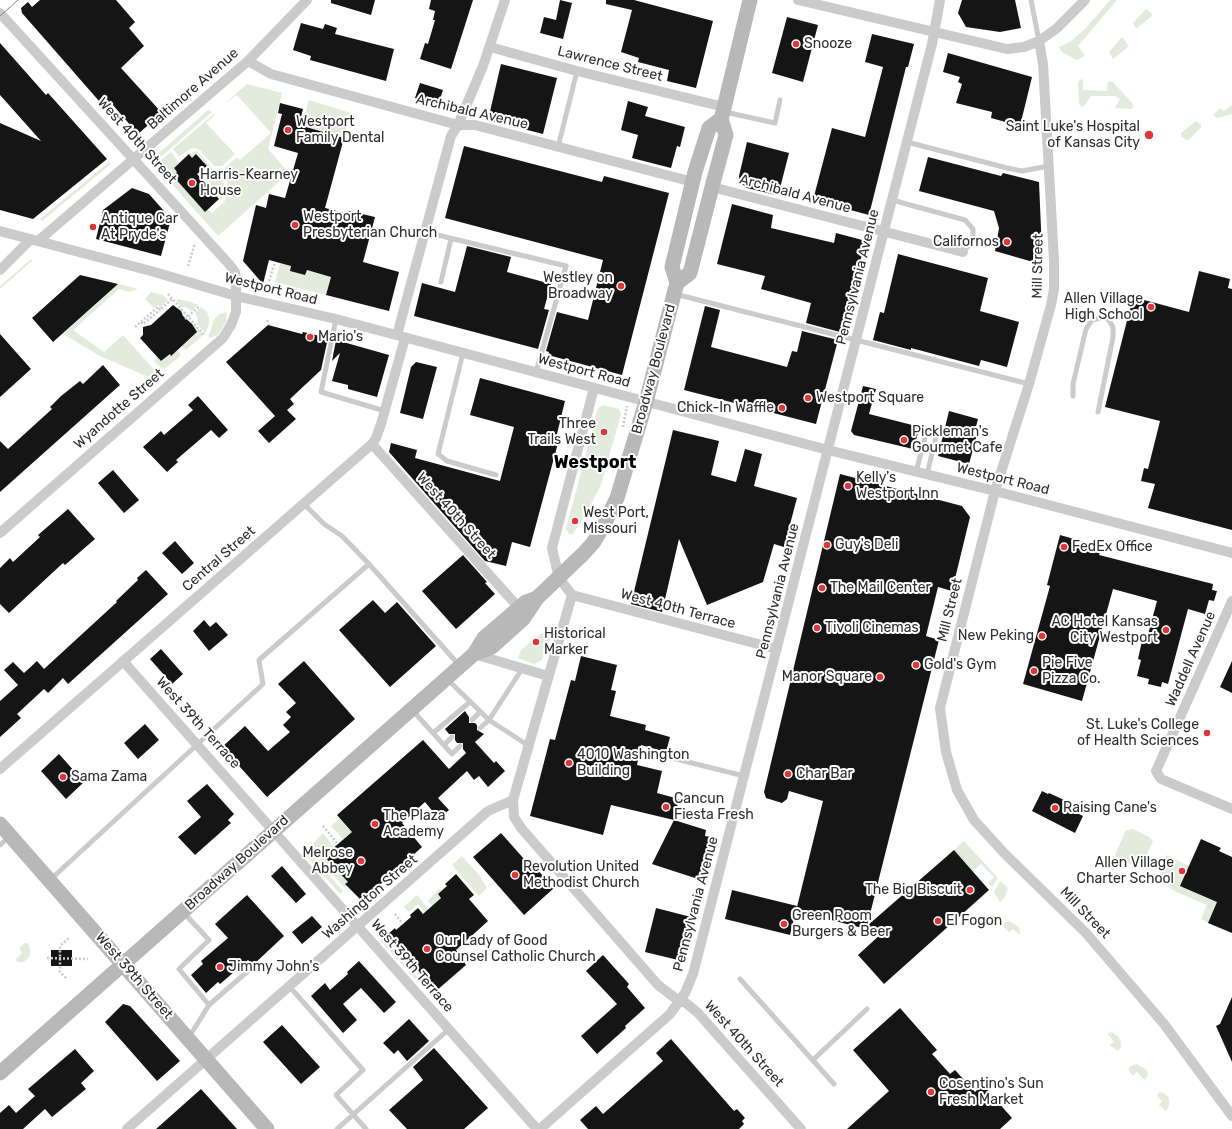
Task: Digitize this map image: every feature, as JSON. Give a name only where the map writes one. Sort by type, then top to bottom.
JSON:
[{"type":"main road","points":[[676,288],[690,273],[726,135],[722,113],[750,0]]},
{"type":"main road","name":"Broadway Boulevard","points":[[474,654],[492,647],[523,619],[537,598],[559,578],[592,543],[604,525],[617,498],[646,402],[676,288],[672,267],[693,182],[709,128],[722,113]]},
{"type":"main road","name":"Broadway Boulevard","points":[[0,1073],[122,963],[474,654],[484,638],[526,602],[537,598]]},
{"type":"main road","name":"West 39th Street","points":[[0,824],[5,840],[50,880],[267,1129]]},
{"type":"street","name":"Baltimore Avenue","points":[[0,270],[248,61],[307,0]]},
{"type":"street","name":"Central Street","points":[[0,769],[372,444],[376,438],[385,411],[425,232],[451,136],[458,125],[490,47],[504,0]]},
{"type":"street","points":[[798,0],[1007,49],[1024,47],[1039,41],[1056,29],[1085,0]]},
{"type":"street","name":"Pennsylvania Avenue","points":[[540,1129],[665,1019],[685,993],[693,974],[935,33],[940,0]]},
{"type":"street","name":"West 40th Street","points":[[0,13],[134,158],[229,264],[235,272],[236,296]]},
{"type":"street","name":"Mill Street","points":[[1039,41],[1043,64],[1054,261],[1054,289],[1029,384],[995,491],[940,708],[946,752],[957,790],[974,820],[1004,853],[1086,933],[1159,1018],[1232,1116]]},
{"type":"street","name":"Lawrence Street","points":[[490,47],[722,113]]},
{"type":"street","name":"Archibald Avenue","points":[[248,61],[271,74],[458,125],[475,125],[693,182]]},
{"type":"street","name":"Archibald Avenue","points":[[712,187],[963,252]]},
{"type":"street","name":"Westport Road","points":[[0,231],[151,271],[236,296],[464,353],[828,450],[995,491],[1232,553]]},
{"type":"street","name":"Wyandotte Street","points":[[0,532],[222,338],[231,325],[236,312],[236,296]]},
{"type":"street","points":[[513,800],[572,595],[559,578],[552,548],[594,388]]},
{"type":"street","name":"West 40th Street","points":[[372,444],[519,608]]},
{"type":"street","name":"West 40th Terrace","points":[[572,595],[777,650]]},
{"type":"street","name":"Waddell Avenue","points":[[1232,601],[1156,771],[1161,779],[1232,810]]},
{"type":"street","points":[[474,654],[548,676]]},
{"type":"street","name":"West 39th Terrace","points":[[123,661],[537,1129]]},
{"type":"street","name":"West 40th Street","points":[[513,800],[514,817],[522,829],[658,985],[679,1001],[686,1003],[698,1013],[801,1129]]},
{"type":"street","name":"Washington Street","points":[[127,1129],[488,811],[513,800]]},
{"type":"lane","points":[[1031,0],[1039,41]]},
{"type":"lane","points":[[558,147],[577,71]]},
{"type":"lane","points":[[722,113],[775,123],[780,100]]},
{"type":"lane","points":[[907,142],[1007,168],[1022,170],[1049,166]]},
{"type":"lane","points":[[892,200],[965,220],[973,229],[973,236],[971,243],[963,252]]},
{"type":"lane","points":[[425,232],[566,266],[536,372]]},
{"type":"lane","points":[[441,282],[451,239]]},
{"type":"lane","points":[[676,288],[856,341],[1029,384]]},
{"type":"lane","points":[[1073,396],[1073,384],[1086,329],[1092,320],[1101,318],[1108,319],[1113,327],[1113,337],[1098,412]]},
{"type":"lane","points":[[336,320],[321,392],[385,411]]},
{"type":"lane","points":[[464,353],[438,454],[447,461],[496,475]]},
{"type":"lane","points":[[916,472],[927,430],[937,433],[927,474]]},
{"type":"lane","points":[[303,503],[324,524],[342,536],[369,564],[460,666]]},
{"type":"lane","points":[[50,880],[264,684],[259,660],[369,564]]},
{"type":"lane","points":[[480,728],[489,720],[522,669]]},
{"type":"lane","points":[[446,678],[489,720],[529,746]]},
{"type":"lane","points":[[433,733],[470,702]]},
{"type":"lane","points":[[411,709],[452,754],[460,746]]},
{"type":"lane","points":[[472,720],[480,712]]},
{"type":"lane","points":[[444,745],[452,737]]},
{"type":"lane","points":[[668,757],[744,776]]},
{"type":"lane","points":[[182,911],[209,940],[179,969],[209,1005]]},
{"type":"lane","points":[[187,1039],[209,1005],[248,971]]},
{"type":"lane","points":[[740,978],[814,1059],[834,1084]]},
{"type":"lane","points":[[289,986],[363,1070],[336,1095],[366,1129]]},
{"type":"lane","points":[[814,1059],[867,1009]]},
{"type":"lane","points":[[337,1129],[449,1030]]},
{"type":"path","points":[[188,266],[195,242]]},
{"type":"path","points":[[270,281],[275,262]]},
{"type":"path","points":[[168,294],[205,336]]},
{"type":"path","points":[[135,327],[142,323],[158,307],[160,310],[172,298]]},
{"type":"path","points":[[185,319],[200,306]]},
{"type":"path","points":[[268,320],[269,325]]},
{"type":"path","points":[[622,428],[629,397]]},
{"type":"path","points":[[322,826],[338,844]]},
{"type":"path","points":[[395,914],[403,924]]},
{"type":"path","points":[[66,978],[60,972],[60,946],[69,938]]},
{"type":"path","points":[[47,958],[88,960]]},
{"type":"green space","points":[[1110,0],[1117,0],[1078,46],[1085,56],[1077,60],[1062,52],[1059,47],[1070,42],[1085,29]]},
{"type":"green space","points":[[1146,9],[1153,15],[1136,29],[1133,23]]},
{"type":"green space","points":[[1122,37],[1129,46],[1113,59],[1109,52]]},
{"type":"green space","points":[[1081,79],[1083,80],[1083,90],[1107,91],[1108,82],[1112,81],[1132,103],[1133,107],[1131,109],[1115,108],[1120,99],[1115,96],[1091,96],[1084,106],[1081,107],[1079,104],[1078,82]]},
{"type":"green space","points":[[247,84],[282,93],[268,149],[289,173],[218,236],[155,165],[171,152],[179,163],[174,168],[177,172],[173,176],[205,212],[208,209],[212,213],[224,202],[229,193],[228,184],[223,175],[224,169],[237,157],[240,160],[271,133],[237,95],[224,104]]},
{"type":"green space","points":[[309,100],[351,113],[344,138],[302,126]]},
{"type":"green space","points":[[1232,105],[1232,114],[1217,118],[1213,115],[1220,108],[1224,111]]},
{"type":"green space","points":[[208,110],[212,112],[154,163],[151,160]]},
{"type":"green space","points":[[214,114],[215,115],[206,123],[235,154],[222,166],[214,166],[200,150],[196,148],[192,148],[179,156],[173,149]]},
{"type":"green space","points":[[1196,121],[1201,125],[1201,128],[1188,140],[1186,140],[1181,136],[1181,133]]},
{"type":"green space","points":[[197,151],[212,168],[212,174],[204,181],[197,174],[206,165],[197,154],[193,158],[189,154]]},
{"type":"green space","points":[[109,162],[111,164],[42,221],[40,219]]},
{"type":"green space","points":[[214,177],[220,177],[225,186],[225,195],[221,200],[206,184]]},
{"type":"green space","points":[[340,242],[326,295],[275,282],[280,263],[291,266],[290,271],[305,275],[307,270],[327,275]]},
{"type":"green space","points":[[30,260],[33,260],[0,289],[0,286]]},
{"type":"green space","points":[[118,284],[138,289],[129,292],[119,289],[73,330],[104,352],[123,335],[157,373],[153,379],[100,356],[63,334]]},
{"type":"green space","points":[[151,292],[163,295],[168,300],[160,308],[158,305],[154,308],[145,299]]},
{"type":"green space","points":[[177,299],[198,305],[192,311],[186,307],[181,307],[177,302]]},
{"type":"green space","points":[[201,307],[207,312],[209,318],[209,325],[205,333],[197,324],[198,319],[195,313]]},
{"type":"green space","points":[[227,312],[226,322],[218,335],[210,338],[208,336],[214,319],[220,314]]},
{"type":"green space","points":[[190,323],[193,323],[203,335],[186,350],[182,346],[197,333]]},
{"type":"green space","points":[[177,350],[181,355],[166,368],[162,369],[154,361],[158,358],[161,361]]},
{"type":"green space","points":[[603,405],[619,409],[621,414],[601,485],[573,534],[569,534],[566,529],[598,408]]},
{"type":"green space","points":[[545,631],[550,631],[552,636],[542,660],[534,664],[518,658],[521,650]]},
{"type":"green space","points":[[340,818],[352,832],[343,839],[331,826]]},
{"type":"green space","points":[[1133,829],[1149,837],[1153,841],[1142,865],[1137,868],[1116,857],[1115,855],[1126,830]]},
{"type":"green space","points":[[323,833],[334,848],[324,856],[348,882],[344,887],[309,848]]},
{"type":"green space","points":[[964,841],[998,878],[992,887],[988,883],[994,877],[981,864],[973,871],[954,850]]},
{"type":"green space","points":[[305,845],[306,849],[343,891],[340,894],[304,853],[301,847]]},
{"type":"green space","points":[[1167,855],[1189,866],[1218,900],[1208,923],[1201,919],[1207,905],[1172,890],[1160,874]]},
{"type":"green space","points":[[462,856],[480,876],[487,888],[479,896],[452,865]]},
{"type":"green space","points":[[1000,881],[1008,888],[1005,897],[1000,902],[994,892]]},
{"type":"green space","points":[[439,889],[441,891],[438,894],[441,897],[434,904],[447,918],[440,916],[428,901]]},
{"type":"green space","points":[[417,895],[429,910],[426,913],[418,904],[409,912],[404,907]]},
{"type":"green space","points":[[1009,921],[1019,927],[1020,935],[1013,929],[1009,932],[1003,926],[1004,923]]},
{"type":"green space","points":[[383,938],[417,977],[415,979],[380,940]]},
{"type":"green space","points":[[25,943],[28,943],[30,955],[24,962],[17,962],[16,959],[22,953],[19,948]]},
{"type":"green space","points":[[1111,1032],[1118,1036],[1121,1042],[1121,1048],[1118,1051],[1109,1045],[1114,1042],[1108,1034]]},
{"type":"green space","points":[[1136,1064],[1147,1070],[1148,1075],[1145,1080],[1137,1072],[1133,1076],[1129,1071],[1129,1067]]},
{"type":"green space","points":[[1159,1092],[1164,1093],[1169,1098],[1169,1105],[1166,1111],[1159,1105],[1162,1101],[1157,1096]]},
{"type":"building","points":[[40,0],[116,0],[135,22],[129,28],[144,46],[121,68],[162,113],[138,134],[112,104],[106,109],[22,13],[21,8],[28,2],[32,7]]},
{"type":"building","points":[[331,0],[375,0],[371,15],[331,3]]},
{"type":"building","points":[[431,0],[473,0],[451,69],[420,59],[425,43],[428,44],[435,20],[433,20],[435,11],[429,9]]},
{"type":"building","points":[[560,0],[572,3],[563,39],[540,33],[544,17],[556,20]]},
{"type":"building","points":[[606,0],[634,0],[713,21],[696,88],[667,81],[669,70],[638,62],[639,58],[621,52],[632,10],[606,4]]},
{"type":"building","points":[[962,0],[1015,0],[1021,28],[1000,32],[966,27],[958,13]]},
{"type":"building","name":"Snooze","points":[[787,17],[818,25],[803,82],[772,73]]},
{"type":"building","points":[[301,23],[323,29],[325,24],[337,28],[335,34],[394,49],[386,81],[310,60],[311,56],[293,50]]},
{"type":"building","points":[[872,34],[914,44],[908,67],[906,67],[869,215],[813,200],[832,128],[865,137],[883,67],[865,62]]},
{"type":"building","points":[[0,43],[46,95],[48,93],[107,159],[33,219],[0,210],[0,123],[41,141],[0,95]]},
{"type":"building","points":[[948,53],[1032,77],[1020,126],[991,118],[992,112],[956,103],[962,84],[958,82],[960,77],[943,72]]},
{"type":"building","points":[[501,64],[557,78],[543,134],[488,120]]},
{"type":"building","points":[[420,83],[443,90],[438,105],[415,98]]},
{"type":"building","points":[[628,101],[648,107],[645,116],[685,127],[680,147],[677,146],[671,168],[632,158],[638,135],[621,130]]},
{"type":"building","points":[[280,103],[303,109],[299,125],[344,138],[325,208],[348,214],[349,211],[375,217],[363,262],[399,272],[389,311],[326,295],[331,277],[307,270],[305,275],[290,271],[291,266],[269,260],[263,284],[243,261],[256,205],[266,208],[269,194],[285,198],[298,153],[274,146],[282,114],[278,113]]},
{"type":"building","points":[[747,142],[789,153],[779,192],[776,195],[747,188],[740,182],[739,176]]},
{"type":"building","name":"Westley on Broadway","points":[[464,146],[602,182],[604,176],[669,193],[622,375],[548,355],[549,352],[546,351],[557,312],[588,320],[603,260],[445,218]]},
{"type":"building","name":"Harris-Kearney House","points":[[189,154],[192,158],[196,154],[207,166],[197,174],[219,199],[205,212],[173,176],[177,172],[174,168]]},
{"type":"building","points":[[928,157],[1001,176],[1003,173],[1039,182],[1042,252],[1040,264],[995,251],[999,228],[994,211],[919,191]]},
{"type":"building","points":[[132,188],[149,194],[171,219],[161,256],[96,239],[103,210]]},
{"type":"building","points":[[732,204],[773,215],[771,228],[834,243],[836,233],[866,241],[840,332],[806,323],[811,303],[761,289],[765,276],[717,264]]},
{"type":"building","points":[[467,246],[511,257],[507,272],[551,284],[544,309],[549,310],[538,349],[414,316],[422,283],[455,292]]},
{"type":"building","points":[[898,254],[988,278],[980,311],[1019,322],[1007,367],[981,360],[979,366],[911,348],[911,350],[873,340],[880,312],[884,313]]},
{"type":"building","points":[[1199,271],[1230,279],[1228,288],[1232,289],[1232,530],[1148,508],[1155,484],[1141,481],[1144,468],[1148,469],[1160,421],[1105,407],[1133,297],[1189,312]]},
{"type":"building","points":[[80,275],[118,284],[53,342],[32,318]]},
{"type":"building","points":[[173,305],[181,311],[183,316],[192,324],[197,332],[171,356],[170,354],[161,361],[140,338],[143,335],[143,327],[151,325]]},
{"type":"building","points":[[705,306],[720,310],[711,347],[787,367],[792,351],[797,352],[802,331],[838,340],[816,424],[684,390]]},
{"type":"building","points":[[268,325],[302,334],[303,332],[328,338],[321,370],[290,399],[294,404],[287,410],[296,419],[269,443],[258,431],[275,416],[226,362]]},
{"type":"building","points":[[0,334],[31,369],[0,397]]},
{"type":"building","points":[[336,340],[389,355],[377,397],[348,389],[348,385],[332,381],[340,353],[332,361]]},
{"type":"building","points":[[416,362],[437,367],[423,419],[400,413],[411,367]]},
{"type":"building","points":[[103,365],[120,385],[0,492],[0,441],[8,449],[52,409],[50,407],[61,396],[80,381],[83,384]]},
{"type":"building","points":[[480,378],[565,401],[555,442],[558,443],[530,547],[512,542],[506,566],[485,561],[389,452],[391,443],[417,450],[415,458],[500,481],[514,427],[470,415]]},
{"type":"building","points":[[863,386],[876,389],[869,414],[920,427],[913,449],[854,435],[851,431]]},
{"type":"building","points":[[198,396],[228,430],[219,438],[211,430],[176,460],[178,462],[167,472],[143,447],[161,431],[164,435],[193,410],[188,405]]},
{"type":"building","points":[[949,411],[978,419],[975,430],[978,431],[969,464],[938,456]]},
{"type":"building","points":[[673,430],[719,441],[711,475],[736,482],[745,449],[762,454],[754,486],[797,498],[784,547],[774,544],[763,582],[707,605],[679,539],[662,612],[631,604]]},
{"type":"building","points":[[113,470],[139,500],[124,513],[98,483]]},
{"type":"building","points":[[840,474],[962,506],[970,517],[952,591],[938,587],[926,636],[939,640],[867,926],[954,850],[989,890],[884,984],[858,955],[882,933],[796,911],[823,801],[789,791],[787,799],[782,803],[766,798],[764,792]]},
{"type":"building","points":[[68,509],[95,539],[65,565],[63,563],[9,613],[0,604],[0,568],[10,558],[13,562],[40,537],[38,535]]},
{"type":"building","points":[[1060,535],[1102,547],[1099,555],[1213,584],[1212,590],[1217,591],[1214,601],[1209,600],[1205,614],[1188,609],[1168,684],[1162,682],[1161,687],[1148,684],[1149,679],[1137,676],[1141,660],[1138,659],[1142,641],[1146,642],[1157,601],[1113,589],[1082,701],[1023,684],[1050,586],[1047,585]]},
{"type":"building","points":[[175,541],[194,563],[182,574],[162,553]]},
{"type":"building","points":[[463,555],[487,582],[485,583],[495,594],[456,629],[422,591]]},
{"type":"building","points":[[146,570],[168,594],[68,684],[63,678],[48,693],[44,689],[17,714],[21,718],[0,737],[0,701],[18,685],[4,670],[13,662],[24,673],[37,661],[44,669],[117,602],[116,601],[138,580],[137,578]]},
{"type":"building","points":[[373,600],[385,613],[397,602],[436,646],[390,687],[339,630]]},
{"type":"building","points":[[204,620],[210,627],[216,622],[228,635],[209,651],[193,631]]},
{"type":"building","points":[[161,649],[183,674],[172,684],[150,659]]},
{"type":"building","points":[[581,656],[617,665],[611,690],[616,691],[610,716],[646,725],[645,730],[670,737],[666,752],[641,745],[637,765],[662,771],[657,793],[679,799],[674,820],[611,805],[603,835],[530,816],[550,739],[555,740],[571,680],[575,681]]},
{"type":"building","points":[[304,661],[355,719],[267,797],[222,747],[245,726],[268,751],[290,732],[283,725],[291,717],[286,712],[296,703],[278,684]]},
{"type":"building","points":[[1232,661],[1232,693],[1220,687]]},
{"type":"building","points":[[465,711],[469,717],[469,723],[475,723],[477,725],[477,730],[484,734],[475,742],[494,763],[496,761],[505,771],[488,787],[479,776],[474,780],[467,771],[438,798],[449,810],[439,819],[425,802],[402,823],[422,847],[362,901],[345,884],[348,882],[324,856],[352,832],[337,815],[423,740],[449,769],[466,753],[463,749],[463,743],[457,743],[455,740],[455,734],[449,734],[445,729]]},
{"type":"building","points":[[145,724],[159,740],[138,759],[124,743]]},
{"type":"building","name":"Sama Zama","points":[[59,754],[84,782],[66,799],[41,771]]},
{"type":"building","points":[[207,784],[234,814],[228,820],[231,823],[195,855],[178,837],[201,817],[187,801]]},
{"type":"building","points":[[1042,791],[1075,805],[1073,811],[1083,816],[1075,833],[1032,811]]},
{"type":"building","points":[[674,820],[706,830],[705,836],[711,837],[701,880],[652,864]]},
{"type":"building","name":"Revolution United Methodist Church","points":[[501,833],[532,868],[534,866],[554,888],[524,915],[473,857]]},
{"type":"building","name":"Allen Village Charter School","points":[[1201,839],[1221,848],[1219,851],[1232,857],[1232,933],[1208,923],[1217,902],[1180,886]]},
{"type":"building","points":[[282,866],[306,894],[296,903],[271,876]]},
{"type":"building","points":[[456,874],[474,895],[469,899],[488,921],[456,950],[466,965],[436,991],[387,935],[395,928],[396,930],[411,917],[410,915],[418,908],[423,914],[441,898],[438,894],[447,886],[445,884]]},
{"type":"building","points":[[732,890],[797,906],[790,935],[725,919]]},
{"type":"building","points":[[247,895],[284,936],[253,965],[248,960],[220,984],[218,982],[206,993],[191,975],[203,964],[201,961],[228,938],[215,924]]},
{"type":"building","points":[[656,908],[691,917],[678,960],[645,952]]},
{"type":"building","points":[[312,916],[322,927],[302,944],[292,932]]},
{"type":"building","points":[[51,950],[72,950],[72,966],[51,966]]},
{"type":"building","points":[[603,955],[629,984],[627,987],[645,1008],[625,1026],[626,1028],[597,1054],[581,1036],[617,1004],[586,971]]},
{"type":"building","points":[[359,961],[396,1002],[384,1013],[361,988],[343,1004],[357,1020],[343,1033],[311,996],[325,983],[330,990],[348,974],[347,972]]},
{"type":"building","points":[[1232,997],[1232,1062],[1216,1026],[1220,1024]]},
{"type":"building","points":[[123,1004],[130,1006],[180,1061],[157,1081],[105,1022]]},
{"type":"building","name":"Cosentino's Sun Fresh Market","points":[[900,1008],[937,1050],[932,1054],[950,1074],[955,1070],[975,1092],[983,1085],[1012,1118],[1000,1129],[847,1129],[889,1091],[853,1050]]},
{"type":"building","points":[[409,1019],[429,1041],[407,1061],[398,1050],[394,1054],[383,1043]]},
{"type":"building","points":[[282,1025],[320,1067],[301,1084],[263,1042]]},
{"type":"building","points":[[671,1039],[734,1111],[737,1109],[745,1118],[742,1121],[744,1124],[739,1129],[588,1129],[580,1120],[596,1106],[603,1114],[663,1061],[656,1053]]},
{"type":"building","points":[[434,1048],[488,1108],[464,1129],[407,1129],[389,1110],[423,1080],[413,1067]]},
{"type":"building","points":[[75,1049],[94,1071],[81,1083],[86,1089],[52,1117],[45,1109],[23,1129],[0,1129],[0,1113],[9,1105],[16,1113],[35,1096],[28,1089]]},
{"type":"building","points":[[201,1089],[237,1129],[156,1129]]},
{"type":"tram line","points":[[0,16],[18,0]]},
{"type":"place","name":"Snooze","points":[[796,44]]},
{"type":"place","name":"Westport Family Dental","points":[[288,130]]},
{"type":"place","name":"Saint Luke's Hospital of Kansas City","points":[[1149,135]]},
{"type":"place","name":"Harris-Kearney House","points":[[192,183]]},
{"type":"place","name":"Westport Presbyterian Church","points":[[295,225]]},
{"type":"place","name":"Antique Car At Pryde's","points":[[93,227]]},
{"type":"place","name":"Californos","points":[[1007,242]]},
{"type":"place","name":"Westley on Broadway","points":[[621,286]]},
{"type":"place","name":"Allen Village High School","points":[[1151,307]]},
{"type":"place","name":"Mario's","points":[[310,337]]},
{"type":"place","name":"Westport Square","points":[[808,398]]},
{"type":"place","name":"Chick-In Waffle","points":[[782,408]]},
{"type":"place","name":"Three Trails West","points":[[604,432]]},
{"type":"place","name":"Pickleman's Gourmet Cafe","points":[[904,440]]},
{"type":"place","name":"Kelly's Westport Inn","points":[[848,486]]},
{"type":"place","name":"West Port, Missouri","points":[[575,521]]},
{"type":"place","name":"Guy's Deli","points":[[827,545]]},
{"type":"place","name":"FedEx Office","points":[[1064,547]]},
{"type":"place","name":"The Mail Center","points":[[822,588]]},
{"type":"place","name":"Tivoli Cinemas","points":[[817,628]]},
{"type":"place","name":"AC Hotel Kansas City Westport","points":[[1166,630]]},
{"type":"place","name":"New Peking","points":[[1042,636]]},
{"type":"place","name":"Historical Marker","points":[[536,642]]},
{"type":"place","name":"Gold's Gym","points":[[916,665]]},
{"type":"place","name":"Pie Five Pizza Co.","points":[[1034,671]]},
{"type":"place","name":"Manor Square","points":[[880,677]]},
{"type":"place","name":"St. Luke's College of Health Sciences","points":[[1207,733]]},
{"type":"place","name":"4010 Washington Building","points":[[569,763]]},
{"type":"place","name":"Char Bar","points":[[788,774]]},
{"type":"place","name":"Sama Zama","points":[[63,777]]},
{"type":"place","name":"Cancun Fiesta Fresh","points":[[666,807]]},
{"type":"place","name":"Raising Cane's","points":[[1055,808]]},
{"type":"place","name":"The Plaza Academy","points":[[375,824]]},
{"type":"place","name":"Melrose Abbey","points":[[361,861]]},
{"type":"place","name":"Allen Village Charter School","points":[[1182,871]]},
{"type":"place","name":"Revolution United Methodist Church","points":[[515,875]]},
{"type":"place","name":"The Big Biscuit","points":[[970,890]]},
{"type":"place","name":"El Fogon","points":[[938,921]]},
{"type":"place","name":"Green Room Burgers & Beer","points":[[784,924]]},
{"type":"place","name":"Our Lady of Good Counsel Catholic Church","points":[[427,949]]},
{"type":"place","name":"Jimmy John's","points":[[220,967]]},
{"type":"place","name":"Cosentino's Sun Fresh Market","points":[[931,1092]]},
{"type":"district","name":"Westport","points":[[595,463]]}]
